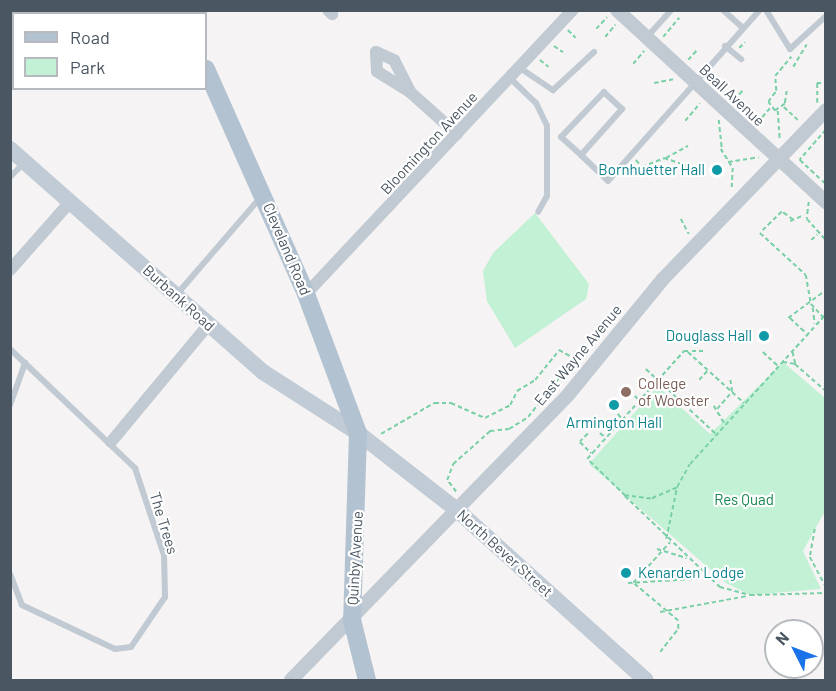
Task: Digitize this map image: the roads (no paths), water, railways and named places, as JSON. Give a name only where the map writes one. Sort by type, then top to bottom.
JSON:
[{"type":"main road","name":"Cleveland Road","points":[[207,71],[265,196],[306,294],[358,433]]},
{"type":"main road","name":"Burbank Road","points":[[10,149],[289,392],[358,433]]},
{"type":"main road","name":"North Bever Street","points":[[358,433],[458,504],[646,681]]},
{"type":"main road","name":"Quinby Avenue","points":[[358,433],[352,620],[368,681]]},
{"type":"street","name":"Bloomington Avenue","points":[[306,294],[573,10]]},
{"type":"street","name":"Beall Avenue","points":[[613,17],[695,82],[825,202]]},
{"type":"street","points":[[410,92],[394,60],[376,52],[377,71],[410,92],[457,134]]},
{"type":"street","name":"East Wayne Avenue","points":[[291,681],[352,620],[458,504],[589,369],[699,243],[780,161],[825,110]]},
{"type":"street","points":[[10,270],[71,201]]},
{"type":"street","points":[[111,442],[209,324]]},
{"type":"lane","points":[[645,44],[671,10]]},
{"type":"lane","points":[[723,10],[742,27]]},
{"type":"lane","points":[[581,155],[622,109],[604,92],[561,137],[608,180],[725,46],[760,10]]},
{"type":"lane","points":[[766,10],[790,49],[825,16]]},
{"type":"lane","points":[[725,46],[741,59]]},
{"type":"lane","points":[[520,68],[553,90],[594,52]]},
{"type":"lane","points":[[511,78],[536,103],[547,126],[547,196],[538,212]]},
{"type":"lane","points":[[10,177],[25,162]]},
{"type":"lane","points":[[176,295],[254,201],[265,196]]},
{"type":"lane","name":"The Trees","points":[[10,350],[111,442],[135,468],[164,555],[165,597],[136,641],[115,649],[22,605],[10,574]]},
{"type":"lane","points":[[10,405],[25,363]]},
{"type":"place","name":"Bornhuetter Hall","points":[[717,170]]},
{"type":"place","name":"Douglass Hall","points":[[764,336]]},
{"type":"place","name":"College of Wooster","points":[[626,392]]},
{"type":"place","name":"Armington Hall","points":[[614,405]]},
{"type":"place","name":"Kenarden Lodge","points":[[626,573]]},
{"type":"park label","name":"Res Quad","points":[[744,500]]}]
